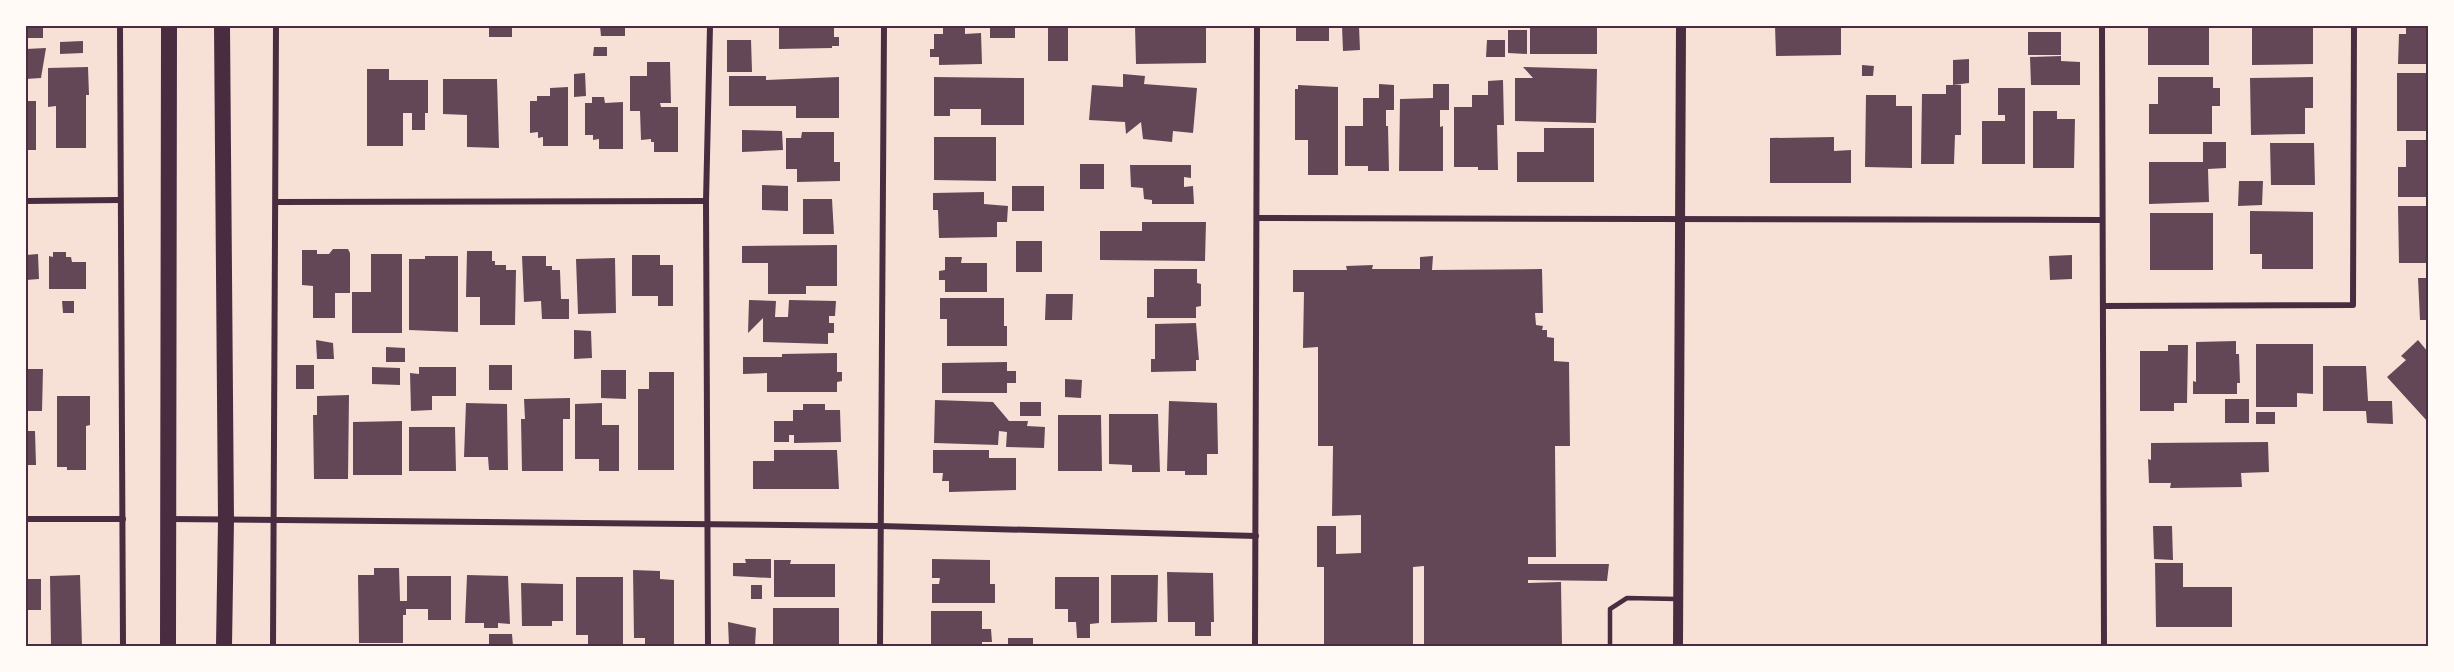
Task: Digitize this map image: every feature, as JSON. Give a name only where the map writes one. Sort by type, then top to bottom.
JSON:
[{"type":"highway","points":[[168,646],[169,26]]},
{"type":"highway","points":[[222,26],[226,520],[224,646]]},
{"type":"street","points":[[120,26],[123,646]]},
{"type":"street","points":[[273,646],[276,26]]},
{"type":"street","points":[[708,646],[706,201],[710,26]]},
{"type":"street","points":[[880,646],[884,26]]},
{"type":"street","points":[[1255,646],[1257,26]]},
{"type":"street","points":[[1678,646],[1681,26]]},
{"type":"street","points":[[2102,26],[2104,646]]},
{"type":"street","points":[[2103,306],[2353,305],[2354,26]]},
{"type":"street","points":[[26,201],[120,200]]},
{"type":"street","points":[[276,202],[706,201]]},
{"type":"street","points":[[1257,218],[2102,220]]},
{"type":"street","points":[[26,519],[123,519]]},
{"type":"street","points":[[168,519],[880,526],[1256,536]]},
{"type":"lane","points":[[1610,646],[1610,609],[1627,598],[1678,599]]},
{"type":"building","points":[[26,26],[43,26],[43,38],[26,38]]},
{"type":"building","points":[[489,26],[512,26],[512,37],[489,37]]},
{"type":"building","points":[[600,26],[625,26],[625,36],[601,36]]},
{"type":"building","points":[[779,26],[834,26],[834,37],[839,37],[839,46],[779,49]]},
{"type":"building","points":[[943,26],[965,26],[965,34],[981,33],[982,64],[939,65],[939,57],[930,57],[930,49],[934,49],[934,34],[943,34]]},
{"type":"building","points":[[990,26],[1015,26],[1015,38],[990,38]]},
{"type":"building","points":[[1048,26],[1068,26],[1068,61],[1048,61]]},
{"type":"building","points":[[1135,26],[1206,26],[1206,63],[1136,64]]},
{"type":"building","points":[[1296,26],[1329,26],[1329,41],[1296,41]]},
{"type":"building","points":[[1342,26],[1359,26],[1360,50],[1343,51]]},
{"type":"building","points":[[1530,26],[1597,26],[1597,54],[1530,54]]},
{"type":"building","points":[[1775,26],[1841,26],[1841,55],[1776,56]]},
{"type":"building","points":[[2148,26],[2209,26],[2209,65],[2148,65]]},
{"type":"building","points":[[2252,26],[2313,26],[2313,64],[2252,65]]},
{"type":"building","points":[[2406,26],[2428,26],[2428,64],[2398,64],[2399,34],[2406,34]]},
{"type":"building","points":[[1508,30],[1527,30],[1527,54],[1508,53]]},
{"type":"building","points":[[2028,32],[2061,32],[2061,55],[2028,55]]},
{"type":"building","points":[[727,40],[751,40],[752,72],[727,72]]},
{"type":"building","points":[[1487,40],[1505,40],[1505,57],[1486,57]]},
{"type":"building","points":[[83,41],[83,53],[60,54],[60,42]]},
{"type":"building","points":[[594,47],[607,47],[607,56],[593,56]]},
{"type":"building","points":[[46,48],[41,78],[26,79],[26,49]]},
{"type":"building","points":[[2061,56],[2061,61],[2080,62],[2080,85],[2031,85],[2030,57]]},
{"type":"building","points":[[1969,59],[1969,83],[1953,85],[1953,60]]},
{"type":"building","points":[[647,62],[670,62],[671,103],[660,103],[661,107],[678,107],[678,152],[654,152],[654,142],[651,142],[651,139],[641,140],[640,111],[630,111],[630,76],[647,76]]},
{"type":"building","points":[[1862,65],[1874,66],[1873,76],[1862,76]]},
{"type":"building","points":[[88,67],[86,148],[56,148],[56,106],[48,107],[48,68]]},
{"type":"building","points":[[1523,67],[1597,69],[1596,123],[1515,121],[1515,78],[1533,78]]},
{"type":"building","points":[[367,69],[389,69],[389,80],[428,80],[428,113],[425,113],[425,130],[412,130],[412,113],[403,113],[403,146],[367,146]]},
{"type":"building","points":[[585,73],[586,96],[574,97],[574,74]]},
{"type":"building","points":[[2397,73],[2428,73],[2428,131],[2397,131]]},
{"type":"building","points":[[1123,74],[1145,76],[1144,84],[1197,88],[1193,133],[1173,131],[1172,142],[1143,139],[1141,122],[1126,134],[1125,122],[1089,120],[1092,85],[1123,87]]},
{"type":"building","points":[[729,76],[766,76],[766,80],[839,77],[839,118],[796,118],[796,106],[729,106]]},
{"type":"building","points":[[934,77],[1024,78],[1024,125],[981,125],[981,109],[950,109],[950,116],[934,116]]},
{"type":"building","points":[[2158,77],[2213,77],[2213,88],[2220,88],[2220,106],[2212,106],[2212,134],[2149,134],[2149,104],[2158,104]]},
{"type":"building","points":[[2313,77],[2313,108],[2305,108],[2305,134],[2251,135],[2250,78]]},
{"type":"building","points":[[443,79],[497,79],[499,148],[467,147],[467,115],[443,114]]},
{"type":"building","points":[[1503,80],[1504,125],[1497,125],[1498,170],[1454,167],[1454,107],[1472,107],[1472,95],[1488,95],[1488,81]]},
{"type":"building","points":[[1379,84],[1394,85],[1394,110],[1386,110],[1389,171],[1368,171],[1368,166],[1345,166],[1345,126],[1363,126],[1363,98],[1379,98]]},
{"type":"building","points":[[1433,84],[1449,84],[1449,110],[1440,110],[1440,127],[1443,126],[1443,171],[1399,171],[1400,99],[1433,98]]},
{"type":"building","points":[[1298,85],[1338,87],[1338,175],[1308,175],[1308,140],[1295,140],[1295,89],[1298,89]]},
{"type":"building","points":[[1946,85],[1961,85],[1961,135],[1955,135],[1954,164],[1921,164],[1922,94],[1946,94]]},
{"type":"building","points":[[568,87],[568,146],[543,146],[543,137],[538,138],[538,132],[530,133],[530,101],[537,101],[537,96],[550,96],[550,88]]},
{"type":"building","points":[[1998,88],[2025,88],[2025,164],[1982,164],[1982,121],[2005,121],[2005,115],[1998,115]]},
{"type":"building","points":[[1866,95],[1896,95],[1896,106],[1912,106],[1912,168],[1865,167]]},
{"type":"building","points":[[592,97],[604,97],[605,103],[623,102],[623,149],[599,149],[599,139],[593,140],[593,135],[585,135],[585,103],[592,103]]},
{"type":"building","points":[[26,101],[36,101],[36,150],[26,150]]},
{"type":"building","points":[[2033,111],[2057,111],[2057,119],[2075,119],[2074,168],[2033,168]]},
{"type":"building","points":[[1544,128],[1594,128],[1594,182],[1517,182],[1517,152],[1544,152]]},
{"type":"building","points":[[742,130],[782,131],[783,150],[742,152]]},
{"type":"building","points":[[802,132],[834,132],[834,162],[840,162],[840,181],[797,182],[797,169],[786,169],[786,138],[801,138]]},
{"type":"building","points":[[934,137],[996,137],[996,181],[934,180]]},
{"type":"building","points":[[1834,137],[1834,151],[1851,150],[1851,183],[1770,183],[1770,138]]},
{"type":"building","points":[[2406,140],[2428,140],[2428,197],[2398,197],[2398,167],[2406,167]]},
{"type":"building","points":[[2203,142],[2226,142],[2226,168],[2208,169],[2209,202],[2149,204],[2149,162],[2203,162]]},
{"type":"building","points":[[2270,143],[2314,143],[2315,185],[2271,185]]},
{"type":"building","points":[[1080,164],[1104,164],[1104,189],[1080,189]]},
{"type":"building","points":[[1130,165],[1191,165],[1191,178],[1184,177],[1184,187],[1193,186],[1194,204],[1152,204],[1152,200],[1144,199],[1143,188],[1131,187]]},
{"type":"building","points":[[2239,181],[2263,181],[2262,205],[2238,206]]},
{"type":"building","points":[[762,185],[788,186],[788,211],[762,210]]},
{"type":"building","points":[[1012,186],[1044,186],[1044,211],[1012,211]]},
{"type":"building","points":[[984,192],[984,204],[1008,206],[1007,222],[997,222],[997,237],[939,238],[938,210],[933,210],[933,193]]},
{"type":"building","points":[[803,199],[832,199],[834,234],[803,234]]},
{"type":"building","points":[[2398,206],[2428,206],[2428,263],[2399,263]]},
{"type":"building","points":[[2250,211],[2313,212],[2313,269],[2262,269],[2262,254],[2250,254]]},
{"type":"building","points":[[2150,213],[2213,213],[2213,270],[2150,270]]},
{"type":"building","points":[[1142,222],[1206,222],[1205,261],[1100,260],[1100,231],[1142,231]]},
{"type":"building","points":[[1016,241],[1042,241],[1042,272],[1016,272]]},
{"type":"building","points":[[837,245],[837,286],[806,286],[806,294],[768,294],[768,263],[742,263],[742,246]]},
{"type":"building","points":[[333,249],[348,249],[350,253],[350,293],[335,293],[335,318],[313,318],[313,286],[302,285],[302,250],[317,250],[317,254],[329,254]]},
{"type":"building","points":[[467,251],[492,251],[492,261],[495,261],[495,265],[506,265],[506,270],[516,270],[515,325],[480,325],[480,297],[466,297]]},
{"type":"building","points":[[53,252],[66,252],[66,257],[71,257],[72,262],[86,262],[86,289],[49,289],[49,256],[53,257]]},
{"type":"building","points":[[38,254],[39,279],[26,280],[26,255]]},
{"type":"building","points":[[371,254],[402,254],[402,333],[352,333],[352,292],[371,292]]},
{"type":"building","points":[[632,255],[660,255],[660,265],[673,265],[673,306],[658,306],[658,296],[632,296]]},
{"type":"building","points":[[2072,255],[2072,279],[2050,280],[2049,256]]},
{"type":"building","points":[[425,256],[458,256],[458,332],[409,330],[409,259],[425,259]]},
{"type":"building","points":[[522,256],[546,256],[546,266],[552,266],[552,270],[560,270],[561,299],[569,299],[569,319],[542,319],[541,301],[524,302]]},
{"type":"building","points":[[1433,256],[1432,270],[1542,269],[1543,313],[1535,313],[1536,325],[1543,326],[1542,330],[1547,330],[1547,337],[1554,338],[1554,361],[1569,362],[1570,446],[1555,446],[1556,557],[1528,557],[1528,564],[1609,564],[1607,581],[1528,580],[1528,583],[1561,582],[1562,646],[1424,646],[1424,566],[1413,567],[1413,646],[1324,646],[1324,567],[1317,567],[1317,526],[1336,526],[1336,554],[1361,553],[1361,515],[1332,516],[1333,446],[1318,446],[1318,347],[1303,348],[1304,292],[1293,292],[1293,270],[1347,270],[1346,266],[1373,265],[1372,269],[1420,269],[1420,257]]},
{"type":"building","points":[[945,257],[962,257],[961,263],[987,263],[987,292],[945,292],[945,280],[939,280],[939,271],[945,270]]},
{"type":"building","points":[[615,258],[616,313],[578,314],[576,259]]},
{"type":"building","points":[[1154,269],[1197,269],[1197,283],[1201,284],[1201,306],[1196,307],[1196,318],[1147,318],[1147,297],[1154,297]]},
{"type":"building","points":[[2418,278],[2428,278],[2428,320],[2420,320]]},
{"type":"building","points":[[1046,294],[1073,294],[1072,320],[1045,320]]},
{"type":"building","points":[[940,298],[1004,298],[1007,346],[947,346],[947,319],[940,319]]},
{"type":"building","points":[[749,300],[776,301],[775,317],[788,317],[789,300],[836,301],[835,316],[829,316],[829,323],[834,323],[834,333],[828,333],[828,344],[763,342],[763,318],[748,333]]},
{"type":"building","points":[[62,301],[74,301],[74,313],[63,313]]},
{"type":"building","points":[[1196,323],[1199,360],[1196,360],[1196,371],[1151,372],[1151,359],[1155,359],[1155,324]]},
{"type":"building","points":[[574,330],[591,331],[592,358],[574,359]]},
{"type":"building","points":[[316,340],[333,343],[334,359],[317,359]]},
{"type":"building","points":[[2418,340],[2428,352],[2428,422],[2387,377],[2406,360],[2401,356]]},
{"type":"building","points":[[2236,341],[2240,383],[2237,383],[2237,394],[2193,394],[2193,381],[2196,382],[2196,342]]},
{"type":"building","points":[[2256,344],[2313,344],[2313,394],[2297,393],[2297,407],[2256,407]]},
{"type":"building","points":[[2168,345],[2188,345],[2187,403],[2174,403],[2174,411],[2140,411],[2140,351],[2168,351]]},
{"type":"building","points":[[386,347],[405,348],[405,362],[386,362]]},
{"type":"building","points":[[837,353],[837,372],[842,372],[842,381],[837,382],[837,392],[767,392],[767,373],[743,374],[743,357]]},
{"type":"building","points":[[1007,362],[1007,371],[1016,371],[1016,383],[1007,383],[1007,393],[942,393],[942,363]]},
{"type":"building","points":[[296,365],[314,365],[314,389],[296,389]]},
{"type":"building","points":[[489,365],[512,365],[512,390],[489,390]]},
{"type":"building","points":[[2323,366],[2366,366],[2368,401],[2392,401],[2393,424],[2367,423],[2366,411],[2323,411]]},
{"type":"building","points":[[372,367],[400,368],[400,385],[372,384]]},
{"type":"building","points":[[419,367],[456,367],[456,396],[432,396],[432,410],[411,411],[410,373],[419,374]]},
{"type":"building","points":[[26,369],[43,369],[42,411],[26,411]]},
{"type":"building","points":[[601,370],[626,370],[626,399],[601,398]]},
{"type":"building","points":[[649,372],[674,372],[674,470],[638,470],[638,389],[649,389]]},
{"type":"building","points":[[1065,379],[1082,380],[1081,398],[1065,397]]},
{"type":"building","points":[[349,395],[348,479],[314,479],[313,415],[317,415],[317,396]]},
{"type":"building","points":[[57,396],[90,396],[90,425],[86,426],[86,470],[67,470],[67,467],[57,467]]},
{"type":"building","points":[[570,398],[570,419],[563,419],[563,471],[522,471],[521,419],[525,419],[524,399]]},
{"type":"building","points":[[2225,399],[2249,399],[2249,423],[2225,423]]},
{"type":"building","points":[[935,400],[993,402],[1009,421],[1028,421],[1027,426],[1045,427],[1044,448],[1006,447],[1007,432],[999,431],[998,445],[934,443]]},
{"type":"building","points":[[1169,401],[1217,403],[1218,454],[1207,454],[1207,475],[1185,475],[1185,471],[1167,471]]},
{"type":"building","points":[[1020,402],[1041,402],[1041,416],[1020,416]]},
{"type":"building","points":[[466,403],[507,404],[508,470],[489,470],[488,457],[464,457]]},
{"type":"building","points":[[602,403],[602,425],[619,425],[619,471],[599,471],[599,459],[575,459],[575,404]]},
{"type":"building","points":[[803,404],[825,404],[825,410],[840,410],[841,442],[794,443],[794,435],[789,435],[789,442],[774,442],[774,421],[793,421],[793,410],[803,410]]},
{"type":"building","points":[[2256,412],[2275,412],[2275,424],[2256,424]]},
{"type":"building","points":[[1109,414],[1158,414],[1160,472],[1132,472],[1132,465],[1109,464]]},
{"type":"building","points":[[1058,415],[1101,415],[1102,471],[1058,471]]},
{"type":"building","points":[[402,421],[402,475],[353,475],[353,422]]},
{"type":"building","points":[[409,427],[455,427],[456,471],[409,471]]},
{"type":"building","points":[[26,431],[35,431],[36,465],[26,465]]},
{"type":"building","points":[[2268,442],[2269,472],[2241,473],[2242,487],[2170,488],[2171,483],[2149,483],[2148,459],[2151,460],[2151,443]]},
{"type":"building","points":[[774,450],[837,450],[839,489],[753,489],[753,461],[774,461]]},
{"type":"building","points":[[933,450],[989,450],[989,458],[1016,458],[1016,490],[949,492],[949,481],[942,481],[943,473],[933,473]]},
{"type":"building","points":[[2153,526],[2172,526],[2173,560],[2154,559]]},
{"type":"building","points":[[745,559],[771,559],[771,578],[733,576],[733,563],[746,563]]},
{"type":"building","points":[[932,559],[990,560],[990,584],[995,584],[995,603],[932,603],[932,584],[939,584],[940,578],[932,578]]},
{"type":"building","points":[[774,560],[791,560],[790,564],[835,564],[835,597],[774,597]]},
{"type":"building","points":[[2155,563],[2183,563],[2183,587],[2232,587],[2232,627],[2156,627]]},
{"type":"building","points":[[374,568],[399,568],[400,601],[407,601],[407,576],[451,576],[451,620],[428,620],[428,609],[406,609],[406,615],[403,615],[403,643],[359,643],[358,575],[374,575]]},
{"type":"building","points":[[633,570],[660,571],[660,579],[674,580],[674,646],[645,646],[645,638],[634,638]]},
{"type":"building","points":[[1167,572],[1213,573],[1214,622],[1211,622],[1211,636],[1195,636],[1195,622],[1168,622]]},
{"type":"building","points":[[80,575],[82,646],[51,646],[50,576]]},
{"type":"building","points":[[467,575],[508,576],[510,624],[498,623],[498,628],[484,628],[484,623],[465,623]]},
{"type":"building","points":[[1111,575],[1158,575],[1157,622],[1111,623]]},
{"type":"building","points":[[576,577],[623,577],[623,646],[588,646],[588,635],[576,635]]},
{"type":"building","points":[[1055,577],[1099,577],[1099,623],[1090,624],[1090,638],[1077,638],[1076,622],[1068,622],[1068,609],[1055,609]]},
{"type":"building","points":[[26,579],[41,579],[41,610],[26,610]]},
{"type":"building","points":[[521,583],[563,584],[563,621],[552,621],[552,626],[522,626]]},
{"type":"building","points":[[751,585],[762,585],[762,599],[751,599]]},
{"type":"building","points":[[773,608],[839,608],[839,646],[773,646]]},
{"type":"building","points":[[931,611],[982,611],[982,629],[991,629],[992,642],[982,642],[982,646],[931,646]]},
{"type":"building","points":[[728,622],[756,628],[755,646],[729,646]]},
{"type":"building","points":[[489,634],[512,634],[513,646],[489,646]]},
{"type":"building","points":[[1008,638],[1033,638],[1033,646],[1008,646]]}]
